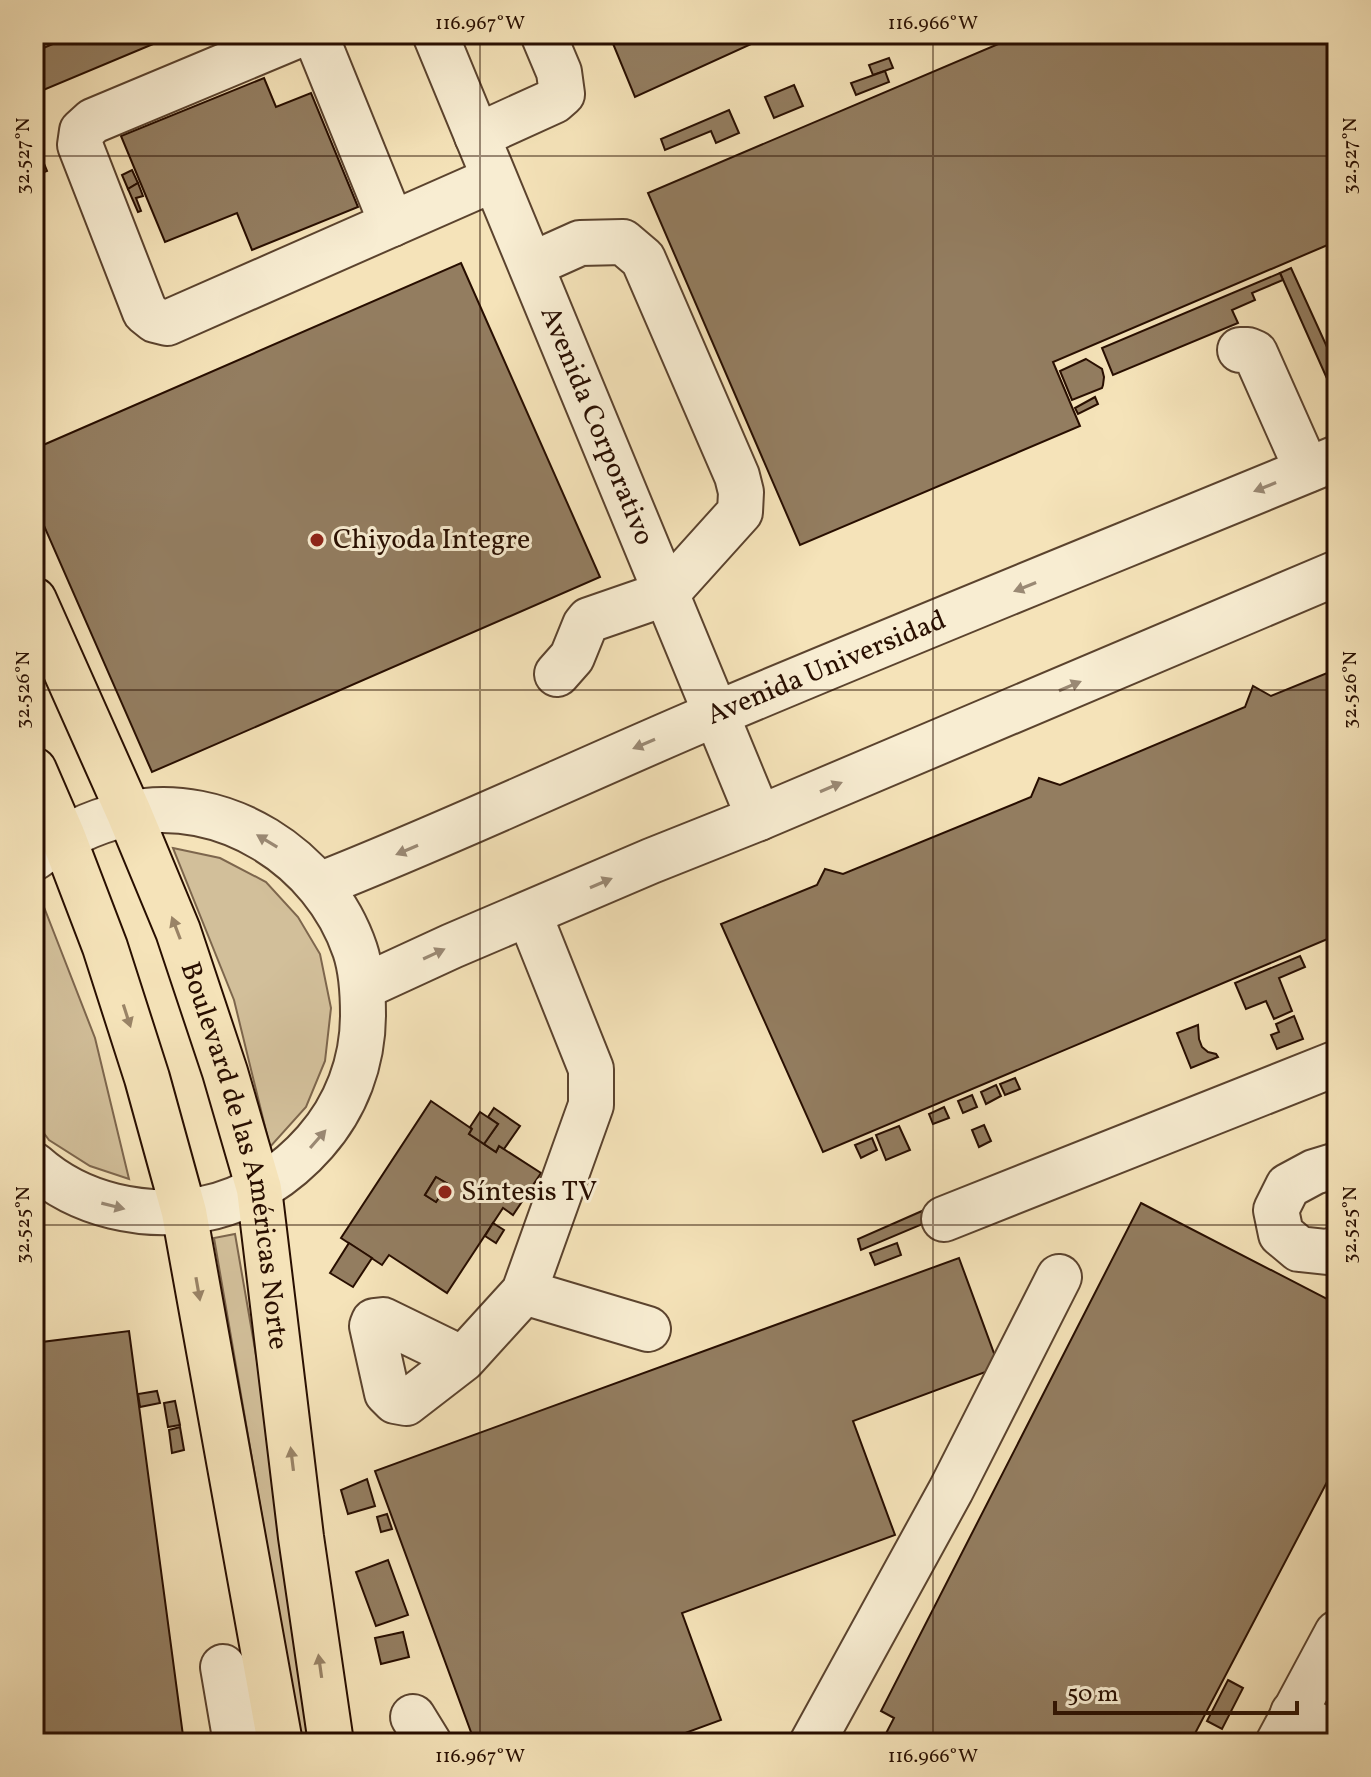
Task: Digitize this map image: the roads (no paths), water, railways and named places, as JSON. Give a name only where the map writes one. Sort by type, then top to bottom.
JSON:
[{"type":"main road","name":"Boulevard de las Américas Norte","points":[[34,600],[178,931],[225,1072],[259,1189],[301,1537],[331,1743]]},
{"type":"main road","points":[[34,770],[48,848],[105,947],[147,1078],[184,1212],[280,1743]]},
{"type":"street","points":[[301,34],[93,121],[82,131],[80,145],[145,312],[155,320],[167,323],[494,179]]},
{"type":"street","points":[[315,34],[392,224]]},
{"type":"street","name":"Avenida Corporativo","points":[[435,34],[759,818]]},
{"type":"street","points":[[477,136],[554,101],[562,94],[559,72],[543,34]]},
{"type":"street","points":[[531,265],[580,243],[623,242],[643,259],[737,476],[741,492],[740,512],[667,593],[589,620],[572,657],[557,674]]},
{"type":"street","points":[[1240,350],[1255,353],[1322,464]]},
{"type":"street","name":"Avenida Universidad","points":[[319,885],[408,850],[716,714],[1322,464]]},
{"type":"street","points":[[363,987],[651,861],[1337,573]]},
{"type":"street","points":[[34,1165],[48,1177],[90,1200],[136,1211],[184,1212],[235,1200],[259,1189],[298,1161],[330,1125],[352,1082],[363,1035],[363,987],[355,950],[340,916],[319,885],[295,859],[266,839],[234,824],[199,814],[164,811],[129,813],[95,823],[48,848]]},
{"type":"street","points":[[463,1359],[524,1292],[591,1105],[591,1069],[529,914]]},
{"type":"street","points":[[944,1219],[1337,1063]]},
{"type":"street","points":[[1337,1165],[1314,1172],[1288,1186],[1276,1210],[1281,1234],[1299,1249],[1327,1252],[1337,1249]]},
{"type":"street","points":[[812,1743],[951,1490],[1059,1277]]},
{"type":"street","points":[[524,1292],[648,1329]]},
{"type":"street","points":[[1337,1633],[1306,1705],[1337,1736]]},
{"type":"street","points":[[223,1667],[236,1743]]},
{"type":"place","name":"Chiyoda Integre","points":[[317,540]]},
{"type":"place","name":"Síntesis TV","points":[[445,1192]]}]
